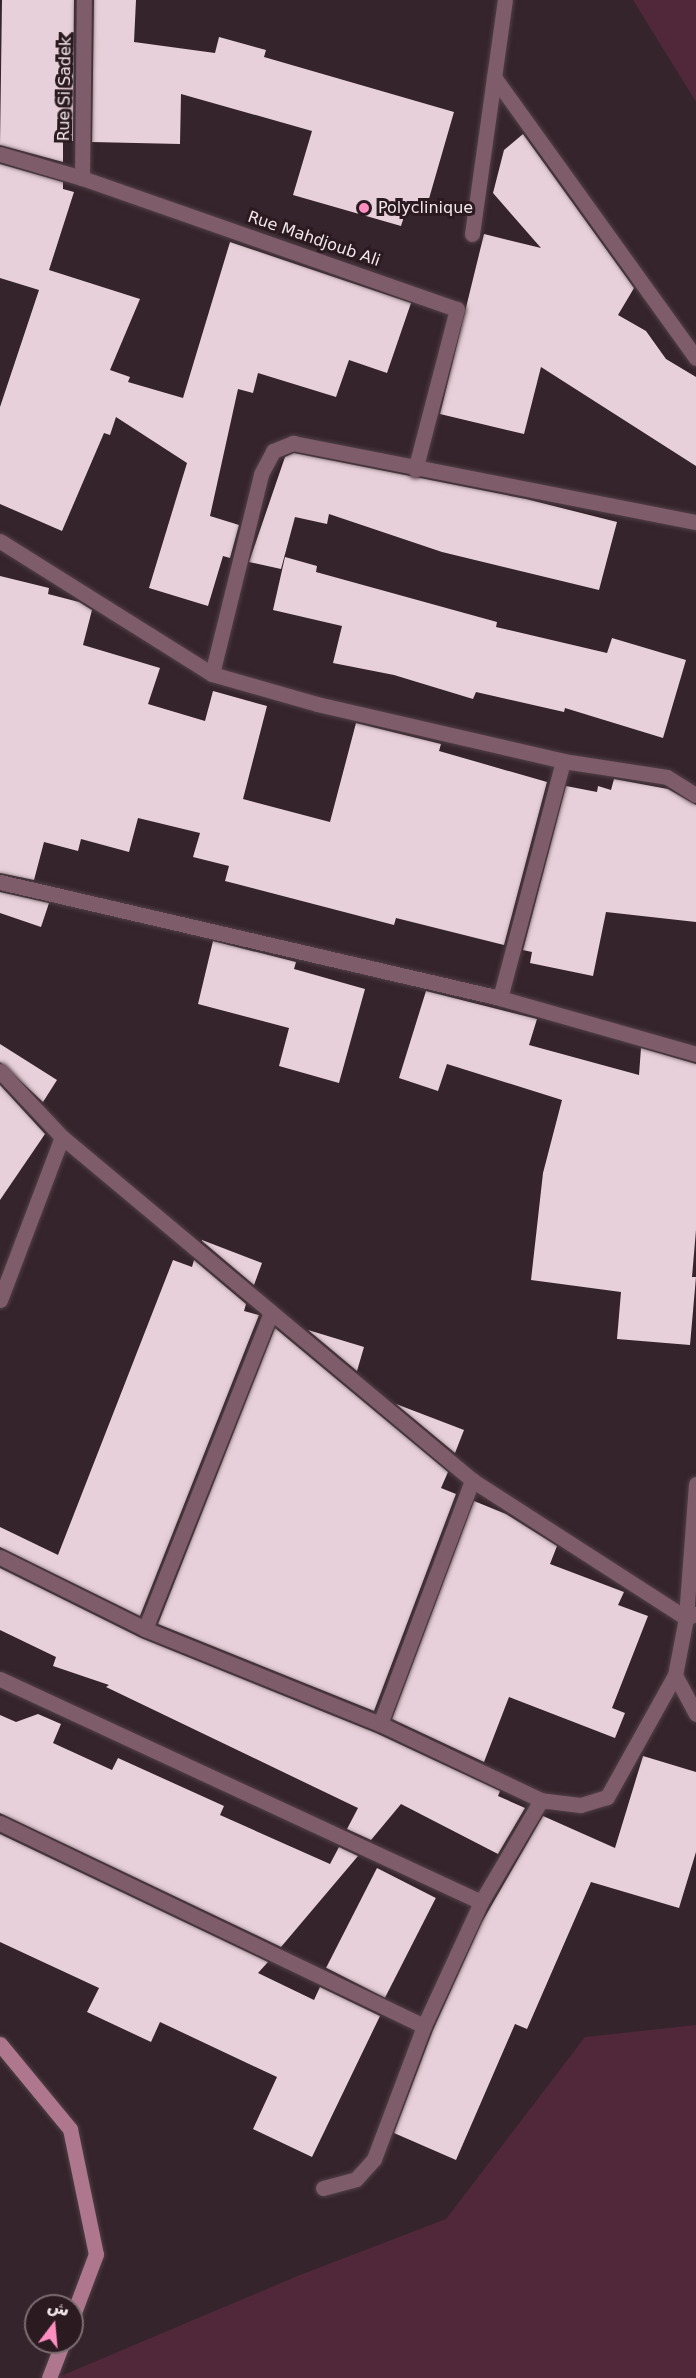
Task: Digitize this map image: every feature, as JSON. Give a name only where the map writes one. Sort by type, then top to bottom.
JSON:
[{"type":"main road","points":[[0,2044],[70,2129],[96,2254],[81,2294]]},
{"type":"main road","points":[[50,2378],[59,2354]]},
{"type":"street","name":"Rue Si Sadek","points":[[82,178],[84,0]]},
{"type":"street","points":[[472,234],[505,0]]},
{"type":"street","points":[[494,77],[696,358]]},
{"type":"street","name":"Rue Mahdjoub Ali","points":[[0,154],[82,178],[457,309],[415,470]]},
{"type":"street","points":[[212,674],[261,474],[273,451],[293,443],[415,470],[531,488],[696,522]]},
{"type":"street","points":[[0,541],[212,674],[317,704],[563,761],[667,777],[696,795]]},
{"type":"street","points":[[500,998],[563,761]]},
{"type":"street","points":[[0,882],[500,998],[696,1054]]},
{"type":"street","points":[[0,1071],[62,1137],[472,1480],[691,1616]]},
{"type":"street","points":[[0,1300],[62,1137]]},
{"type":"street","points":[[144,1629],[271,1312]]},
{"type":"street","points":[[380,1724],[472,1480]]},
{"type":"street","points":[[0,1557],[144,1629],[380,1724],[541,1800],[580,1805],[607,1797],[675,1675],[691,1616],[696,1484]]},
{"type":"street","points":[[675,1675],[696,1714]]},
{"type":"street","points":[[0,1679],[481,1902]]},
{"type":"street","points":[[323,2188],[356,2179],[374,2159],[424,2026],[481,1902],[541,1800]]},
{"type":"street","points":[[0,1824],[424,2026]]},
{"type":"shaded area","points":[[633,0],[696,0],[696,102]]},
{"type":"shaded area","points":[[696,2025],[696,2378],[56,2378],[300,2275],[446,2219],[585,2037]]},
{"type":"building","points":[[2,0],[74,0],[73,141],[63,140],[63,162],[0,145]]},
{"type":"building","points":[[94,0],[136,0],[134,42],[215,53],[219,37],[266,50],[264,57],[454,112],[426,209],[408,204],[401,226],[293,195],[312,131],[181,94],[180,144],[92,142]]},
{"type":"building","points":[[523,134],[634,288],[618,315],[646,331],[666,359],[696,377],[696,466],[541,367],[524,434],[440,414],[484,234],[541,248],[493,193],[504,150]]},
{"type":"building","points":[[0,164],[63,182],[63,189],[74,192],[49,270],[140,299],[110,370],[130,377],[128,382],[183,398],[230,242],[411,303],[387,373],[349,360],[336,397],[258,373],[253,393],[238,389],[210,516],[239,525],[230,558],[223,556],[208,606],[149,588],[187,463],[116,417],[110,435],[104,433],[62,531],[0,504],[0,407],[39,290],[0,278]]},
{"type":"building","points":[[294,453],[526,499],[617,522],[599,590],[442,552],[329,514],[327,524],[295,517],[281,569],[249,562],[285,457]]},
{"type":"building","points":[[285,557],[317,566],[316,572],[497,622],[496,627],[607,653],[612,638],[686,660],[663,738],[565,708],[564,712],[476,692],[473,699],[394,675],[333,663],[342,626],[273,610]]},
{"type":"building","points":[[0,576],[49,588],[48,594],[79,602],[92,610],[83,645],[160,668],[148,704],[205,721],[213,691],[267,706],[243,799],[330,822],[356,723],[441,744],[439,751],[547,782],[504,945],[396,918],[394,925],[225,881],[229,866],[193,857],[200,833],[138,818],[129,852],[81,839],[78,851],[44,842],[34,880],[0,873]]},
{"type":"building","points":[[614,779],[668,789],[696,805],[696,922],[606,912],[593,976],[530,963],[532,952],[523,950],[566,786],[597,792],[598,786],[611,790]]},
{"type":"building","points":[[0,892],[49,903],[41,927],[0,913]]},
{"type":"building","points":[[213,941],[296,962],[294,969],[365,989],[339,1083],[279,1066],[289,1028],[198,1004]]},
{"type":"building","points":[[426,991],[537,1019],[529,1045],[639,1075],[641,1048],[696,1064],[696,1230],[692,1277],[696,1277],[690,1345],[617,1339],[621,1292],[531,1280],[543,1173],[562,1100],[447,1064],[438,1091],[399,1078]]},
{"type":"building","points":[[0,1044],[57,1080],[43,1102],[0,1062]]},
{"type":"building","points":[[0,1085],[45,1134],[0,1200]]},
{"type":"building","points":[[202,1241],[262,1263],[254,1285]]},
{"type":"building","points":[[173,1260],[192,1267],[194,1260],[246,1304],[244,1311],[259,1315],[140,1616],[0,1547],[0,1527],[58,1555]]},
{"type":"building","points":[[275,1328],[448,1472],[441,1488],[456,1494],[374,1711],[158,1624]]},
{"type":"building","points":[[308,1330],[364,1347],[357,1371]]},
{"type":"building","points":[[396,1404],[464,1430],[455,1453]]},
{"type":"building","points":[[474,1501],[506,1514],[557,1546],[550,1564],[624,1592],[618,1605],[648,1616],[612,1708],[625,1713],[615,1738],[509,1697],[484,1762],[392,1719]]},
{"type":"building","points":[[0,1568],[141,1638],[376,1733],[500,1791],[498,1796],[525,1808],[498,1854],[401,1804],[371,1840],[347,1829],[358,1808],[106,1687],[109,1685],[53,1666],[56,1657],[0,1630]]},
{"type":"building","points":[[38,1714],[61,1724],[53,1743],[112,1770],[118,1758],[224,1806],[220,1815],[330,1864],[339,1847],[358,1856],[281,1947],[0,1813],[0,1715],[16,1722]]},
{"type":"building","points":[[643,1756],[696,1772],[696,1852],[679,1908],[591,1882],[527,2029],[515,2024],[456,2160],[394,2133],[433,2030],[482,1922],[543,1816],[615,1848]]},
{"type":"building","points":[[0,1834],[268,1962],[258,1973],[314,2000],[320,1987],[380,2016],[312,2157],[253,2129],[277,2077],[160,2022],[151,2042],[87,2012],[99,1988],[0,1942]]},
{"type":"building","points":[[377,1868],[436,1898],[385,1998],[326,1968]]},
{"type":"place","name":"Polyclinique","points":[[364,208]]}]
